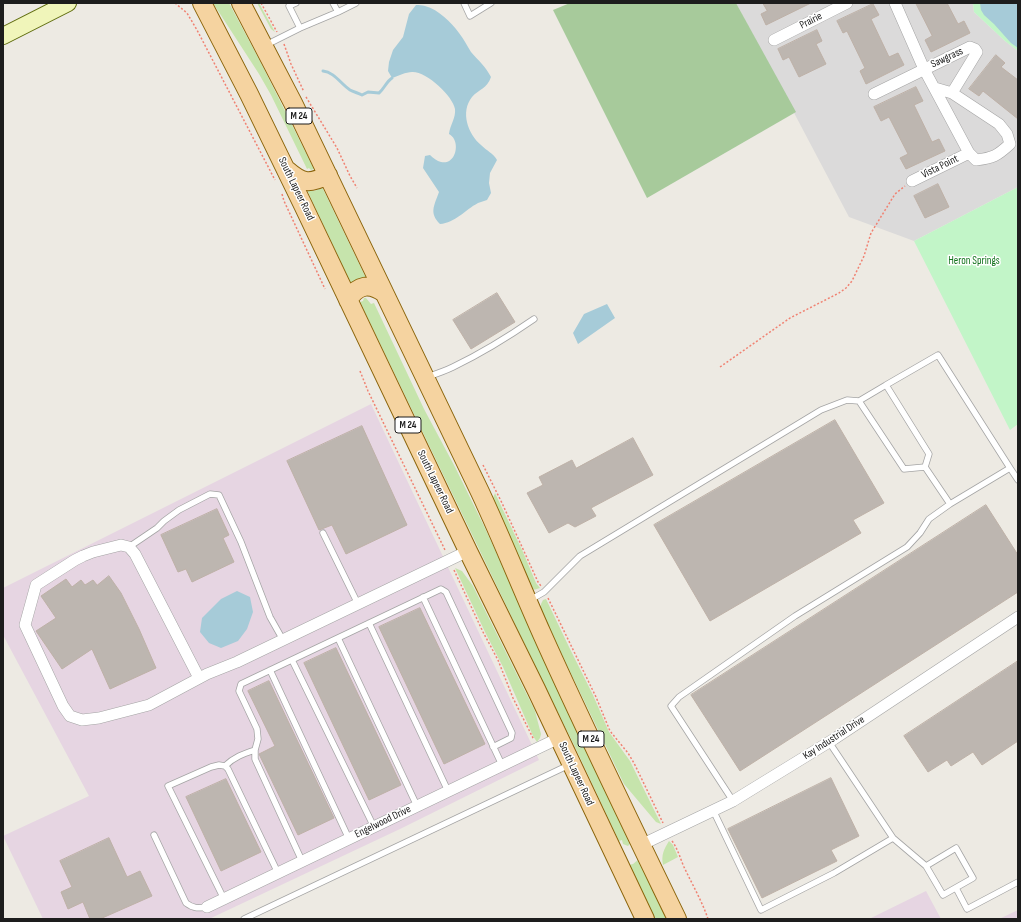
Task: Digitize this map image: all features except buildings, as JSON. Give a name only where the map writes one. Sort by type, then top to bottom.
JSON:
[{"type":"main road","points":[[3,36],[68,3]]},
{"type":"main road","name":"South Lapeer Road","points":[[202,3],[282,177],[348,300],[645,919]]},
{"type":"main road","name":"M 24","points":[[241,3],[328,175],[498,531],[542,634],[677,919]]},
{"type":"main road","points":[[282,177],[305,181],[317,180],[328,175]]},
{"type":"main road","points":[[348,300],[351,294],[360,288],[372,286],[384,292]]},
{"type":"main road","points":[[613,852],[620,856],[630,856],[639,849],[641,844]]},
{"type":"street","name":"Prairie","points":[[774,40],[847,3]]},
{"type":"street","points":[[895,3],[924,69],[969,153],[976,160],[989,158],[1014,144],[999,124],[952,93],[935,88]]},
{"type":"street","name":"Sawgrass","points":[[874,94],[970,47],[975,48],[977,52],[952,93]]},
{"type":"street","name":"Vista Point","points":[[912,181],[969,153]]},
{"type":"street","points":[[199,678],[135,554],[129,547],[121,545],[83,556],[36,585],[25,625],[63,706],[70,716],[82,720],[99,718],[149,705],[199,678],[237,662],[468,551]]},
{"type":"street","name":"Kay Industrial Drive","points":[[641,844],[733,800],[829,742],[1018,617]]},
{"type":"street","name":"Engelwood Drive","points":[[207,906],[559,738]]},
{"type":"lane","points":[[296,3],[290,6],[300,28]]},
{"type":"lane","points":[[333,3],[338,12]]},
{"type":"lane","points":[[264,46],[356,3]]},
{"type":"lane","points":[[464,3],[470,16],[491,3]]},
{"type":"lane","points":[[425,378],[476,355],[503,340],[534,319]]},
{"type":"lane","points":[[528,601],[544,592],[580,556],[821,410],[847,400],[859,401],[938,355],[1018,480]]},
{"type":"lane","points":[[886,385],[929,454],[925,467]]},
{"type":"lane","points":[[859,401],[904,469],[925,467]]},
{"type":"lane","points":[[925,467],[950,504]]},
{"type":"lane","points":[[733,800],[671,706],[679,697],[795,616],[907,548],[920,533],[928,519],[1010,468]]},
{"type":"lane","points":[[129,547],[157,528],[179,510],[210,494],[219,495],[241,542],[270,616],[283,640]]},
{"type":"lane","points":[[323,533],[358,604]]},
{"type":"lane","points":[[302,861],[255,759],[254,750],[258,739],[257,730],[239,691],[241,684],[441,589],[446,592],[512,733],[511,738],[493,747]]},
{"type":"lane","points":[[423,597],[502,765]]},
{"type":"lane","points":[[369,623],[448,791]]},
{"type":"lane","points":[[338,638],[417,806]]},
{"type":"lane","points":[[292,660],[374,827]]},
{"type":"lane","points":[[270,670],[349,839]]},
{"type":"lane","points":[[829,742],[893,838],[926,866],[943,895],[973,878],[956,848],[926,866]]},
{"type":"lane","points":[[225,766],[239,755],[254,750]]},
{"type":"lane","points":[[244,919],[571,764]]},
{"type":"lane","points":[[224,899],[168,786],[211,767],[219,765],[225,766],[232,776],[278,872]]},
{"type":"lane","points":[[713,810],[761,910],[834,873],[893,838]]},
{"type":"lane","points":[[154,835],[186,903],[191,907],[198,908],[207,906]]},
{"type":"lane","points":[[956,888],[967,909],[1018,882]]},
{"type":"path","points":[[175,3],[187,13],[282,177]]},
{"type":"path","points":[[261,3],[286,48],[291,64],[305,94],[337,148],[357,188]]},
{"type":"path","points":[[720,367],[790,318],[846,288],[852,281],[861,263],[871,233],[875,226],[896,194],[912,181]]},
{"type":"path","points":[[281,192],[325,289]]},
{"type":"path","points":[[360,371],[446,552]]},
{"type":"path","points":[[482,463],[538,582],[596,697],[610,731],[634,763],[663,824]]},
{"type":"path","points":[[453,567],[483,632],[498,660],[532,737]]},
{"type":"path","points":[[671,839],[676,846],[708,919]]},
{"type":"shaded area","name":"Heron Springs","points":[[736,3],[973,3],[974,12],[1018,51],[1018,187],[914,241],[849,217]]},
{"type":"shaded area","points":[[371,404],[539,760],[400,829],[209,919],[43,919],[3,836],[89,796],[3,635],[3,588]]},
{"type":"shaded area","points":[[926,891],[941,919],[869,919]]},
{"type":"shaded area","points":[[1018,910],[1018,919],[999,919]]},
{"type":"green space","points":[[213,3],[229,3],[314,169],[307,169],[271,95]]},
{"type":"green space","points":[[257,3],[259,3],[275,32],[271,29]]},
{"type":"green space","points":[[570,3],[736,3],[796,112],[647,198],[553,10]]},
{"type":"green space","points":[[973,3],[1018,3],[1018,51],[974,12]]},
{"type":"green space","name":"Heron Springs","points":[[1018,187],[1018,424],[1010,430],[914,241]]},
{"type":"green space","points":[[322,188],[366,278],[351,284],[308,192]]},
{"type":"green space","points":[[364,298],[366,298],[371,304],[374,303],[424,409],[484,526],[632,845],[630,844],[628,846],[623,844],[622,840],[619,841],[360,302],[363,301]]},
{"type":"green space","points":[[495,493],[536,583],[540,588],[534,590],[531,588],[493,500]]},
{"type":"green space","points":[[455,568],[462,571],[473,586],[535,711],[541,734],[537,742],[503,667]]},
{"type":"green space","points":[[546,599],[593,695],[609,732],[630,761],[661,824],[656,822],[624,784],[541,611],[541,604],[543,600]]},
{"type":"green space","points":[[669,841],[673,845],[678,857],[663,865],[663,852]]},
{"type":"green space","points":[[639,859],[670,919],[653,919],[628,865],[633,864]]},
{"type":"water","points":[[980,3],[1018,3],[1018,48],[1011,43],[984,15],[981,10]]},
{"type":"water","points":[[416,5],[423,5],[440,13],[461,35],[471,52],[491,77],[487,84],[472,97],[468,103],[466,116],[472,135],[497,160],[490,173],[489,183],[491,193],[487,200],[478,203],[460,216],[440,224],[434,216],[434,205],[439,192],[423,168],[425,156],[430,155],[438,161],[445,162],[449,161],[454,155],[456,147],[453,138],[449,134],[455,115],[455,109],[444,91],[424,76],[418,73],[410,72],[392,78],[388,71],[393,50],[403,37],[409,14]]},
{"type":"water","points":[[607,304],[615,318],[578,344],[573,333],[584,314]]},
{"type":"water","points":[[237,591],[250,597],[253,612],[247,629],[238,641],[221,648],[209,643],[200,632],[202,618],[221,599]]},
{"type":"waterway","points":[[323,71],[334,76],[350,90],[362,95],[368,92],[379,93],[392,78]]}]
